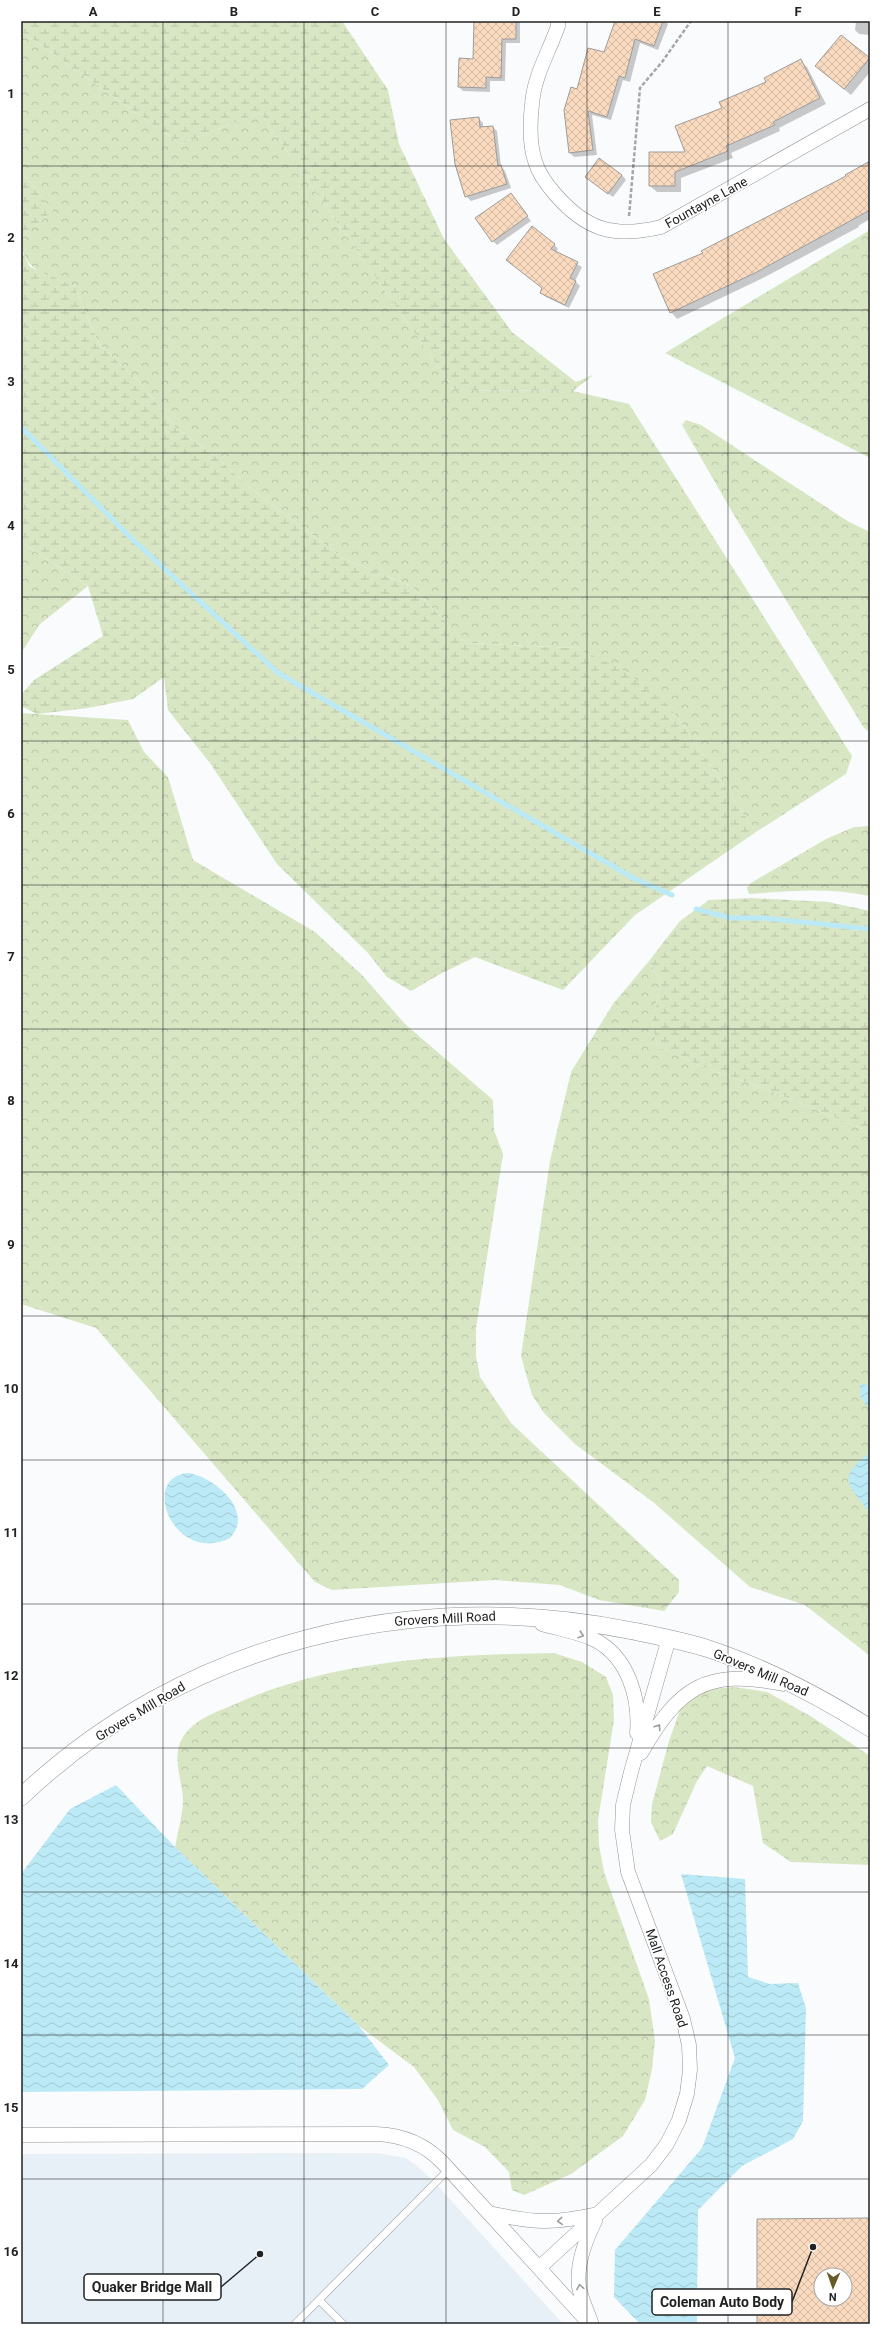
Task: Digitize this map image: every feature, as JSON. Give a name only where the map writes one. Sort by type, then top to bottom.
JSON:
[{"type":"street","name":"Fountayne Lane","points":[[558,21],[550,49],[540,70],[532,102],[530,127],[535,162],[549,187],[569,210],[596,227],[628,232],[661,227],[870,109]]},
{"type":"street","name":"Grovers Mill Road","points":[[21,1797],[94,1738],[140,1708],[183,1685],[227,1665],[318,1635],[377,1622],[425,1616],[516,1616],[577,1621],[669,1638],[722,1654],[798,1687],[870,1728]]},
{"type":"street","points":[[516,1616],[594,1639],[608,1650],[620,1664],[632,1686],[636,1704],[637,1726],[631,1772]]},
{"type":"street","name":"Mall Access Road","points":[[539,2268],[651,2165],[667,2144],[679,2120],[687,2094],[690,2070],[689,2045],[683,2019],[625,1858],[622,1818],[631,1772],[669,1638]]},
{"type":"street","points":[[631,1772],[665,1716],[681,1698],[696,1688],[719,1679],[737,1677],[798,1687]]},
{"type":"street","points":[[21,2136],[385,2134],[417,2143],[431,2152],[449,2169],[591,2324]]},
{"type":"street","points":[[489,2213],[540,2222],[565,2221],[599,2214]]},
{"type":"street","points":[[591,2324],[579,2287],[579,2272],[581,2255],[587,2237],[599,2214]]},
{"type":"lane","points":[[295,2324],[449,2169]]},
{"type":"lane","points":[[319,2300],[343,2324]]},
{"type":"path","points":[[628,232],[640,88],[662,62],[691,21]]},
{"type":"shaded area","points":[[376,2153],[405,2158],[415,2164],[435,2183],[563,2324],[21,2324],[21,2154]]},
{"type":"green space","points":[[21,21],[342,21],[388,90],[399,144],[444,239],[512,332],[576,382],[593,375],[573,391],[455,390],[260,113],[180,144],[21,31]]},
{"type":"green space","points":[[21,31],[180,144],[260,113],[455,390],[573,391],[629,404],[852,756],[846,774],[756,832],[670,707],[577,648],[466,643],[411,586],[343,558],[250,488],[215,456],[176,428],[143,386],[99,344],[74,286],[37,270],[25,258],[22,249],[21,237],[53,211],[21,171]]},
{"type":"green space","points":[[21,171],[53,211],[21,237]]},
{"type":"green space","points":[[870,230],[870,458],[665,353]]},
{"type":"green space","points":[[21,250],[30,267],[74,286],[99,344],[143,386],[176,428],[215,456],[250,488],[343,558],[411,586],[466,643],[577,648],[627,672],[670,707],[756,832],[635,915],[563,990],[475,957],[442,973],[411,991],[387,977],[368,953],[277,864],[210,763],[168,710],[164,677],[133,699],[88,708],[37,714],[21,706],[21,695],[34,680],[103,636],[88,586],[21,542]]},
{"type":"green space","points":[[686,420],[701,425],[849,522],[870,532],[870,732],[864,728],[731,510],[682,425]]},
{"type":"green space","points":[[21,542],[88,586],[40,624],[21,653]]},
{"type":"green space","points":[[21,713],[128,720],[144,752],[168,777],[193,860],[315,932],[362,975],[405,1024],[493,1100],[494,1130],[503,1154],[476,1328],[476,1356],[480,1377],[511,1423],[679,1580],[679,1592],[664,1611],[599,1600],[560,1585],[495,1580],[332,1590],[315,1582],[96,1328],[21,1304]]},
{"type":"green space","points":[[870,826],[870,896],[840,891],[794,891],[749,894],[747,888],[751,883],[826,839],[854,827]]},
{"type":"green space","points":[[752,898],[828,902],[870,911],[870,1132],[771,1091],[703,1067],[657,1046],[652,1022],[661,982],[649,961],[680,921],[709,900]]},
{"type":"green space","points":[[649,961],[661,982],[652,1022],[657,1046],[703,1067],[771,1091],[870,1132],[870,1656],[805,1605],[750,1587],[653,1502],[575,1444],[544,1413],[532,1395],[521,1356],[550,1161],[571,1072],[613,1004]]},
{"type":"green space","points":[[554,1653],[582,1662],[606,1677],[613,1695],[614,1720],[598,1820],[599,1845],[604,1872],[649,1999],[655,2041],[652,2069],[645,2100],[623,2136],[571,2174],[524,2195],[512,2190],[509,2172],[485,2147],[453,2130],[438,2100],[414,2067],[359,2026],[175,1847],[183,1805],[177,1760],[183,1737],[193,1726],[205,1717],[271,1690],[310,1678],[390,1662],[431,1658]]},
{"type":"green space","points":[[735,1687],[767,1692],[812,1717],[870,1756],[870,1865],[791,1862],[763,1843],[753,1786],[707,1766],[697,1781],[673,1834],[660,1841],[651,1822],[652,1804],[669,1741],[681,1707],[697,1694],[710,1689]]},
{"type":"water","points":[[860,1384],[870,1385],[870,1410],[860,1396]]},
{"type":"water","points":[[870,1453],[870,1514],[852,1489],[849,1482],[849,1476],[852,1469]]},
{"type":"water","points":[[189,1473],[210,1481],[229,1497],[235,1507],[238,1517],[236,1528],[230,1538],[210,1543],[193,1540],[179,1531],[169,1517],[165,1502],[166,1488],[174,1478]]},
{"type":"water","points":[[116,1785],[175,1847],[359,2026],[389,2065],[362,2089],[21,2092],[21,1874],[70,1809]]},
{"type":"water","points":[[681,1874],[745,1879],[748,1977],[770,1984],[798,1983],[806,2008],[803,2121],[793,2139],[742,2166],[698,2210],[697,2323],[640,2324],[614,2297],[615,2250],[702,2148],[735,2058]]},
{"type":"building","points":[[474,21],[516,21],[516,39],[502,39],[501,78],[486,77],[486,88],[458,87],[459,58],[473,59]]},
{"type":"building","points":[[615,21],[663,21],[654,46],[635,39],[625,78],[619,76],[607,117],[588,111],[593,150],[569,153],[564,110],[571,87],[577,89],[588,48],[604,52]]},
{"type":"building","points":[[841,35],[870,58],[844,89],[815,66]]},
{"type":"building","points":[[801,59],[820,98],[773,122],[775,125],[726,146],[728,151],[675,172],[675,186],[649,186],[649,152],[685,152],[675,126],[722,108],[719,102],[766,82],[764,78]]},
{"type":"building","points":[[479,117],[480,127],[493,126],[498,166],[501,165],[507,184],[465,197],[455,164],[450,120]]},
{"type":"building","points":[[599,158],[622,175],[608,194],[585,177]]},
{"type":"building","points":[[870,161],[870,210],[757,272],[670,313],[653,274],[703,253],[701,251],[846,176],[845,175]]},
{"type":"building","points":[[511,193],[528,216],[492,242],[475,218]]},
{"type":"building","points":[[532,226],[555,244],[551,249],[578,262],[570,278],[576,281],[565,305],[540,293],[542,288],[506,260]]},
{"type":"building","points":[[870,2218],[870,2324],[757,2324],[757,2219]]},
{"type":"waterway","points":[[21,427],[130,537],[278,673],[635,879],[672,895]]},
{"type":"waterway","points":[[696,909],[731,918],[763,918],[870,929]]},
{"type":"place","name":"Coleman Auto Body","points":[[813,2247]]},
{"type":"place","name":"Quaker Bridge Mall","points":[[260,2254]]}]
